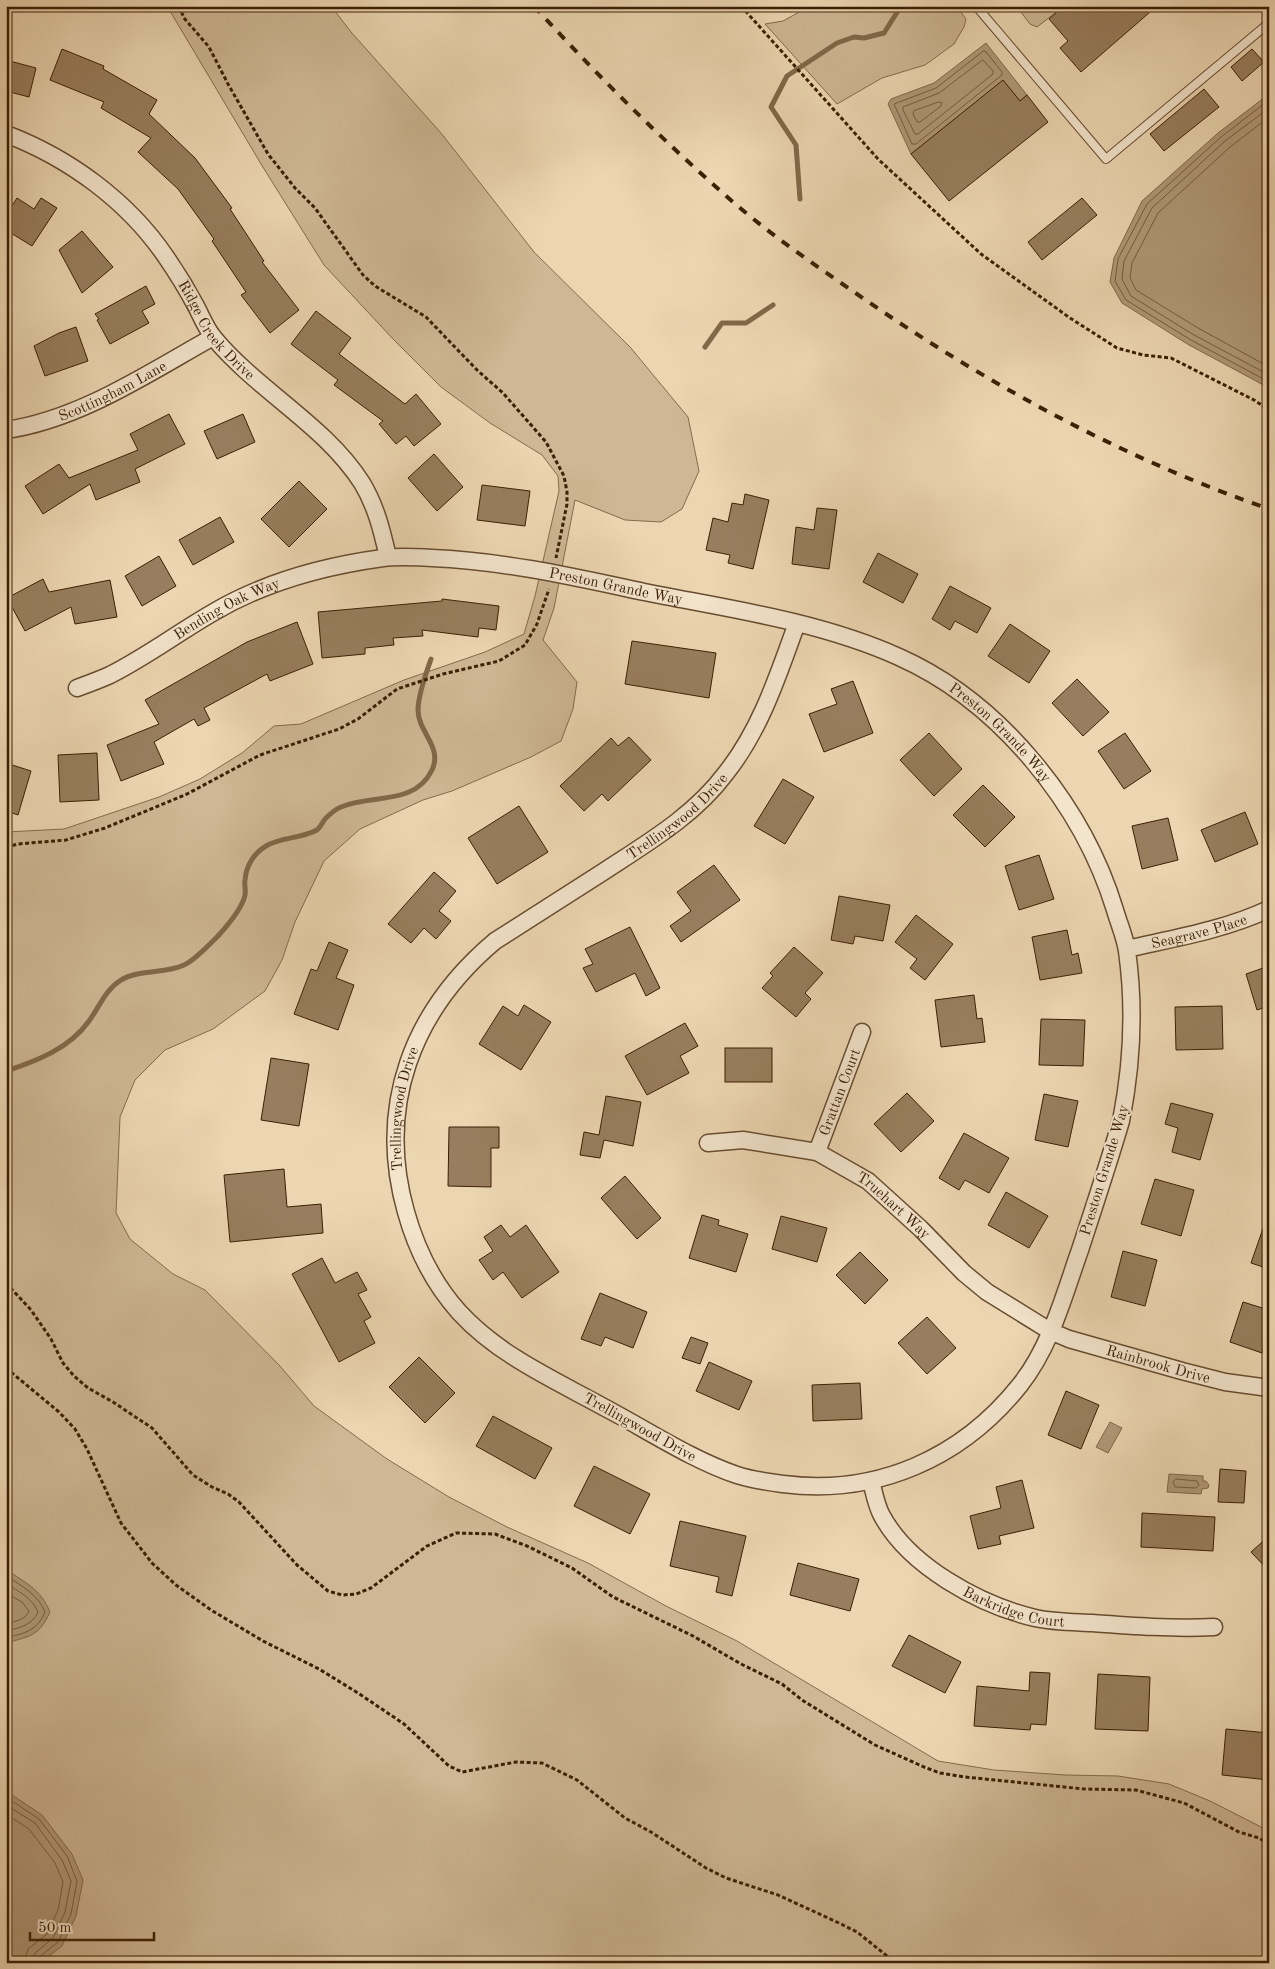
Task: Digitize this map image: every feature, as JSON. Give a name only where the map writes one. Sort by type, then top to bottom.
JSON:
[{"type":"street","name":"Ridge Creek Drive","points":[[6,134],[66,163],[118,202],[143,228],[166,256],[213,337],[249,375],[334,447],[350,466],[372,502],[379,520],[388,557]]},
{"type":"street","name":"Scottingham Lane","points":[[6,430],[44,422],[101,398],[213,337]]},
{"type":"street","name":"Preston Grande Way","points":[[388,557],[469,560],[553,573],[797,623],[860,640],[903,659],[975,704],[1008,734],[1035,763],[1079,825],[1098,862],[1127,949],[1133,1033],[1121,1122],[1060,1308],[1050,1331]]},
{"type":"street","name":"Bending Oak Way","points":[[77,688],[109,675],[141,658],[215,611],[262,588],[314,572],[388,557]]},
{"type":"street","name":"Trellingwood Drive","points":[[797,623],[754,730],[727,773],[707,795],[661,835],[495,941],[455,979],[430,1016],[409,1061],[400,1090],[397,1111],[396,1162],[401,1196],[408,1221],[428,1267],[458,1311],[475,1328],[496,1344],[540,1372],[704,1461],[738,1475],[764,1481],[816,1487],[842,1486],[871,1481],[916,1466],[961,1441],[983,1424],[1019,1386],[1032,1368],[1050,1331]]},
{"type":"street","name":"Seagrave Place","points":[[1127,949],[1211,930],[1250,918],[1269,909]]},
{"type":"street","name":"Grattan Court","points":[[817,1152],[862,1032]]},
{"type":"street","name":"Truehart Way","points":[[708,1143],[743,1140],[817,1152],[868,1181],[987,1292],[1050,1331]]},
{"type":"street","name":"Rainbrook Drive","points":[[1050,1331],[1075,1341],[1182,1371],[1225,1382],[1269,1388]]},
{"type":"street","name":"Barkridge Court","points":[[871,1481],[880,1512],[888,1526],[919,1559],[944,1578],[1006,1610],[1037,1618],[1071,1622],[1185,1629],[1214,1627]]},
{"type":"lane","points":[[976,6],[1106,159],[1269,23]]},
{"type":"path","points":[[6,847],[18,844],[66,840],[105,828],[188,794],[260,755],[339,729],[358,719],[389,694],[406,685],[499,661],[525,645],[537,624],[547,599],[565,516],[567,492],[564,476],[546,442],[502,392],[477,370],[426,317],[375,286],[363,275],[320,215],[295,188],[268,154],[228,84],[209,46],[184,18],[179,6]]},
{"type":"path","points":[[741,6],[878,159],[982,254],[1098,337],[1126,350],[1143,355],[1171,358],[1254,400],[1269,410]]},
{"type":"path","points":[[6,1283],[31,1310],[74,1376],[88,1388],[152,1428],[180,1462],[212,1487],[228,1494],[239,1502],[297,1565],[328,1591],[342,1595],[356,1594],[371,1588],[427,1546],[456,1533],[495,1534],[527,1546],[572,1568],[613,1598],[693,1636],[741,1664],[782,1684],[802,1700],[875,1745],[924,1767],[940,1773],[965,1777],[1084,1789],[1136,1790],[1184,1803],[1240,1832],[1259,1838],[1269,1844]]},
{"type":"path","points":[[6,1368],[59,1412],[75,1429],[87,1449],[122,1523],[152,1563],[176,1585],[211,1610],[263,1641],[319,1669],[358,1693],[404,1724],[449,1766],[462,1772],[516,1762],[542,1763],[576,1780],[625,1818],[651,1832],[706,1868],[726,1878],[778,1895],[857,1932],[896,1963]]},
{"type":"shaded area","points":[[167,6],[331,6],[351,32],[441,133],[534,252],[630,347],[688,417],[699,471],[682,509],[661,522],[625,520],[575,500],[554,608],[543,640],[577,682],[573,709],[561,741],[531,757],[452,791],[423,800],[360,829],[324,861],[295,922],[282,960],[265,991],[213,1029],[165,1050],[135,1080],[120,1117],[116,1213],[130,1239],[173,1274],[205,1290],[280,1366],[314,1406],[387,1459],[449,1497],[507,1527],[588,1563],[666,1606],[737,1641],[938,1761],[994,1770],[1065,1775],[1118,1776],[1169,1784],[1210,1801],[1269,1831],[1269,1963],[6,1963],[6,832],[64,829],[159,797],[200,779],[242,753],[274,726],[301,724],[404,680],[485,652],[524,634],[535,596],[559,491],[558,476],[542,455],[490,423],[441,387],[324,265],[261,164]]},
{"type":"shaded area","points":[[810,6],[956,6],[966,19],[964,27],[954,44],[925,65],[882,78],[837,104],[765,24],[783,21]]},
{"type":"shaded area","points":[[1008,6],[1064,6],[1037,27],[1030,24],[1017,7]]},
{"type":"water","points":[[986,43],[1027,95],[1020,101],[1003,81],[911,154],[888,104],[891,99],[934,83]]},
{"type":"water","points":[[1269,94],[1269,388],[1189,345],[1122,303],[1110,282],[1114,258],[1142,201],[1218,133]]},
{"type":"water","points":[[1110,1422],[1122,1428],[1108,1453],[1096,1447]]},
{"type":"water","points":[[1169,1474],[1203,1476],[1203,1481],[1206,1481],[1209,1485],[1208,1488],[1202,1489],[1201,1494],[1167,1492]]},
{"type":"water","points":[[6,1569],[37,1592],[50,1612],[38,1631],[22,1639],[6,1643]]},
{"type":"water","points":[[6,1791],[42,1815],[72,1854],[83,1880],[76,1916],[62,1946],[40,1963],[6,1963]]},
{"type":"building","points":[[1064,6],[1157,6],[1081,72],[1060,48],[1068,41],[1049,19]]},
{"type":"building","points":[[62,49],[104,66],[103,69],[157,100],[149,114],[195,158],[232,208],[230,209],[264,261],[262,262],[299,310],[270,333],[241,295],[246,292],[212,241],[214,239],[178,189],[138,152],[151,138],[101,108],[104,102],[50,80]]},
{"type":"building","points":[[1252,49],[1264,62],[1242,81],[1231,67]]},
{"type":"building","points":[[6,60],[36,68],[29,97],[6,91]]},
{"type":"building","points":[[1003,80],[1020,101],[1027,95],[1048,122],[949,201],[911,154]]},
{"type":"building","points":[[1204,89],[1219,107],[1164,151],[1150,134]]},
{"type":"building","points":[[17,198],[34,209],[41,198],[57,208],[32,246],[6,230],[6,215]]},
{"type":"building","points":[[1082,198],[1097,215],[1042,260],[1028,242]]},
{"type":"building","points":[[82,231],[113,267],[82,293],[59,250]]},
{"type":"building","points":[[146,286],[155,304],[142,311],[149,323],[110,344],[95,314]]},
{"type":"building","points":[[316,311],[351,338],[339,354],[405,404],[416,394],[441,424],[414,446],[406,436],[396,444],[379,424],[383,421],[334,385],[338,380],[291,344]]},
{"type":"building","points":[[76,327],[88,361],[45,376],[34,346],[59,333]]},
{"type":"building","points":[[169,414],[185,444],[135,469],[140,482],[96,500],[90,484],[43,514],[25,486],[59,464],[69,478],[138,450],[130,434]]},
{"type":"building","points":[[243,414],[255,442],[217,459],[204,431]]},
{"type":"building","points":[[434,454],[463,487],[437,511],[408,478]]},
{"type":"building","points":[[299,481],[327,509],[289,547],[261,519]]},
{"type":"building","points":[[482,485],[530,491],[525,526],[477,520]]},
{"type":"building","points":[[745,494],[769,500],[753,569],[728,563],[730,555],[706,550],[713,518],[728,522],[732,503],[743,505]]},
{"type":"building","points":[[817,508],[837,510],[829,569],[792,564],[796,527],[814,530]]},
{"type":"building","points":[[220,517],[234,542],[193,565],[179,540]]},
{"type":"building","points":[[878,553],[918,574],[903,603],[863,582]]},
{"type":"building","points":[[159,556],[176,586],[142,606],[125,576]]},
{"type":"building","points":[[43,579],[49,592],[110,580],[117,617],[75,624],[71,607],[25,631],[7,598]]},
{"type":"building","points":[[950,586],[991,608],[977,633],[955,621],[950,630],[932,619]]},
{"type":"building","points":[[442,599],[499,606],[496,630],[479,628],[478,637],[422,630],[423,636],[393,638],[394,645],[365,648],[365,654],[322,658],[318,612],[442,601]]},
{"type":"building","points":[[297,622],[313,664],[270,681],[267,674],[204,708],[210,720],[198,726],[194,719],[154,742],[164,764],[121,781],[107,745],[159,724],[145,700],[247,642]]},
{"type":"building","points":[[1010,624],[1050,651],[1029,683],[988,656]]},
{"type":"building","points":[[632,641],[716,653],[709,698],[625,684]]},
{"type":"building","points":[[1077,679],[1109,712],[1083,736],[1052,703]]},
{"type":"building","points":[[853,681],[873,733],[824,752],[809,714],[837,704],[831,689]]},
{"type":"building","points":[[929,733],[962,769],[934,796],[900,760]]},
{"type":"building","points":[[1125,733],[1151,771],[1124,789],[1098,751]]},
{"type":"building","points":[[629,737],[651,760],[608,801],[602,794],[584,811],[560,786],[611,738],[618,746]]},
{"type":"building","points":[[97,753],[99,800],[60,802],[58,755]]},
{"type":"building","points":[[6,763],[31,771],[18,815],[6,811]]},
{"type":"building","points":[[783,779],[814,797],[785,844],[754,826]]},
{"type":"building","points":[[983,785],[1015,817],[985,847],[953,815]]},
{"type":"building","points":[[519,806],[548,852],[497,884],[468,838]]},
{"type":"building","points":[[1245,812],[1258,844],[1215,862],[1201,830]]},
{"type":"building","points":[[1168,818],[1178,860],[1142,869],[1132,826]]},
{"type":"building","points":[[1039,855],[1054,899],[1019,910],[1005,866]]},
{"type":"building","points":[[714,865],[740,900],[681,942],[670,926],[691,911],[677,892]]},
{"type":"building","points":[[434,872],[456,891],[439,911],[451,921],[436,939],[424,928],[411,943],[388,924]]},
{"type":"building","points":[[839,896],[890,905],[883,941],[855,936],[853,944],[831,940]]},
{"type":"building","points":[[916,915],[953,944],[925,980],[910,968],[917,959],[895,942]]},
{"type":"building","points":[[630,927],[660,988],[646,996],[635,973],[596,992],[583,968],[593,964],[585,949]]},
{"type":"building","points":[[1067,930],[1072,955],[1078,953],[1082,973],[1040,980],[1032,937]]},
{"type":"building","points":[[329,942],[348,950],[336,978],[354,985],[338,1030],[294,1014],[311,969],[317,971]]},
{"type":"building","points":[[794,947],[823,973],[805,993],[811,999],[796,1017],[762,988],[773,976],[770,973]]},
{"type":"building","points":[[1269,966],[1269,1006],[1257,1010],[1246,974]]},
{"type":"building","points":[[974,995],[977,1019],[982,1018],[985,1042],[941,1047],[935,1000]]},
{"type":"building","points":[[524,1005],[551,1022],[521,1070],[479,1044],[503,1006],[518,1016]]},
{"type":"building","points":[[1222,1006],[1223,1049],[1176,1050],[1175,1007]]},
{"type":"building","points":[[1041,1019],[1085,1020],[1083,1066],[1039,1065]]},
{"type":"building","points":[[685,1023],[698,1046],[680,1056],[689,1073],[647,1095],[625,1056]]},
{"type":"building","points":[[725,1048],[772,1048],[772,1082],[725,1082]]},
{"type":"building","points":[[271,1058],[309,1064],[299,1126],[261,1120]]},
{"type":"building","points":[[907,1093],[934,1121],[901,1152],[874,1124]]},
{"type":"building","points":[[1044,1094],[1078,1101],[1068,1147],[1035,1140]]},
{"type":"building","points":[[606,1096],[641,1102],[633,1146],[604,1140],[600,1158],[580,1155],[584,1132],[599,1135]]},
{"type":"building","points":[[1171,1103],[1213,1114],[1200,1160],[1172,1152],[1178,1128],[1165,1124]]},
{"type":"building","points":[[449,1127],[499,1127],[499,1148],[491,1148],[491,1187],[448,1186]]},
{"type":"building","points":[[964,1133],[1009,1158],[989,1193],[965,1180],[959,1190],[939,1178]]},
{"type":"building","points":[[284,1169],[287,1207],[321,1204],[323,1233],[230,1242],[224,1175]]},
{"type":"building","points":[[625,1176],[661,1218],[637,1239],[601,1198]]},
{"type":"building","points":[[1155,1179],[1194,1190],[1181,1236],[1141,1224]]},
{"type":"building","points":[[1006,1192],[1048,1216],[1029,1248],[988,1225]]},
{"type":"building","points":[[702,1215],[719,1220],[718,1225],[748,1234],[736,1272],[689,1258]]},
{"type":"building","points":[[781,1216],[827,1228],[817,1262],[772,1249]]},
{"type":"building","points":[[1267,1217],[1269,1218],[1269,1269],[1251,1263]]},
{"type":"building","points":[[501,1225],[510,1237],[526,1225],[559,1272],[522,1298],[503,1272],[493,1280],[479,1260],[493,1251],[484,1237]]},
{"type":"building","points":[[1123,1251],[1157,1260],[1145,1306],[1111,1297]]},
{"type":"building","points":[[860,1252],[888,1280],[865,1304],[836,1275]]},
{"type":"building","points":[[322,1258],[335,1283],[357,1272],[367,1290],[358,1294],[371,1317],[364,1321],[375,1343],[339,1362],[292,1274]]},
{"type":"building","points":[[600,1293],[647,1312],[633,1348],[605,1337],[601,1346],[581,1339]]},
{"type":"building","points":[[1243,1302],[1269,1310],[1269,1333],[1262,1353],[1230,1342]]},
{"type":"building","points":[[927,1317],[956,1348],[927,1374],[898,1343]]},
{"type":"building","points":[[691,1337],[708,1343],[700,1364],[682,1358]]},
{"type":"building","points":[[419,1357],[455,1393],[425,1423],[389,1387]]},
{"type":"building","points":[[709,1362],[752,1381],[739,1410],[696,1391]]},
{"type":"building","points":[[860,1383],[862,1419],[813,1421],[812,1385]]},
{"type":"building","points":[[1066,1391],[1099,1405],[1081,1449],[1048,1435]]},
{"type":"building","points":[[493,1416],[552,1448],[535,1479],[476,1446]]},
{"type":"building","points":[[594,1466],[650,1494],[630,1534],[574,1506]]},
{"type":"building","points":[[1220,1469],[1246,1471],[1244,1503],[1218,1502]]},
{"type":"building","points":[[1022,1480],[1034,1528],[999,1536],[1001,1544],[978,1549],[970,1516],[1001,1508],[996,1487]]},
{"type":"building","points":[[1142,1513],[1215,1517],[1213,1551],[1141,1547]]},
{"type":"building","points":[[680,1521],[746,1536],[732,1596],[716,1592],[719,1577],[670,1566]]},
{"type":"building","points":[[1269,1536],[1269,1571],[1251,1552]]},
{"type":"building","points":[[798,1563],[859,1579],[850,1611],[790,1595]]},
{"type":"building","points":[[909,1635],[961,1662],[945,1693],[892,1666]]},
{"type":"building","points":[[1030,1672],[1050,1673],[1046,1725],[1031,1724],[1030,1730],[974,1726],[977,1686],[1029,1691]]},
{"type":"building","points":[[1098,1674],[1150,1677],[1148,1731],[1095,1729]]},
{"type":"building","points":[[1226,1729],[1269,1733],[1269,1780],[1222,1775]]},
{"type":"waterway","points":[[800,199],[796,145],[771,107],[787,76],[837,43],[854,37],[864,38],[884,33],[901,6]]},
{"type":"waterway","points":[[705,347],[722,323],[746,323],[773,305]]},
{"type":"waterway","points":[[6,1071],[41,1058],[72,1039],[89,1021],[107,993],[121,980],[136,974],[177,968],[197,956],[218,936],[238,911],[245,895],[247,870],[254,856],[262,849],[272,843],[317,830],[328,816],[341,807],[403,794],[415,789],[424,781],[435,762],[432,747],[419,718],[418,704],[431,659]]},
{"type":"railway","points":[[534,6],[626,103],[740,208],[772,234],[905,327],[1005,388],[1056,416],[1161,466],[1214,489],[1269,509]]}]
